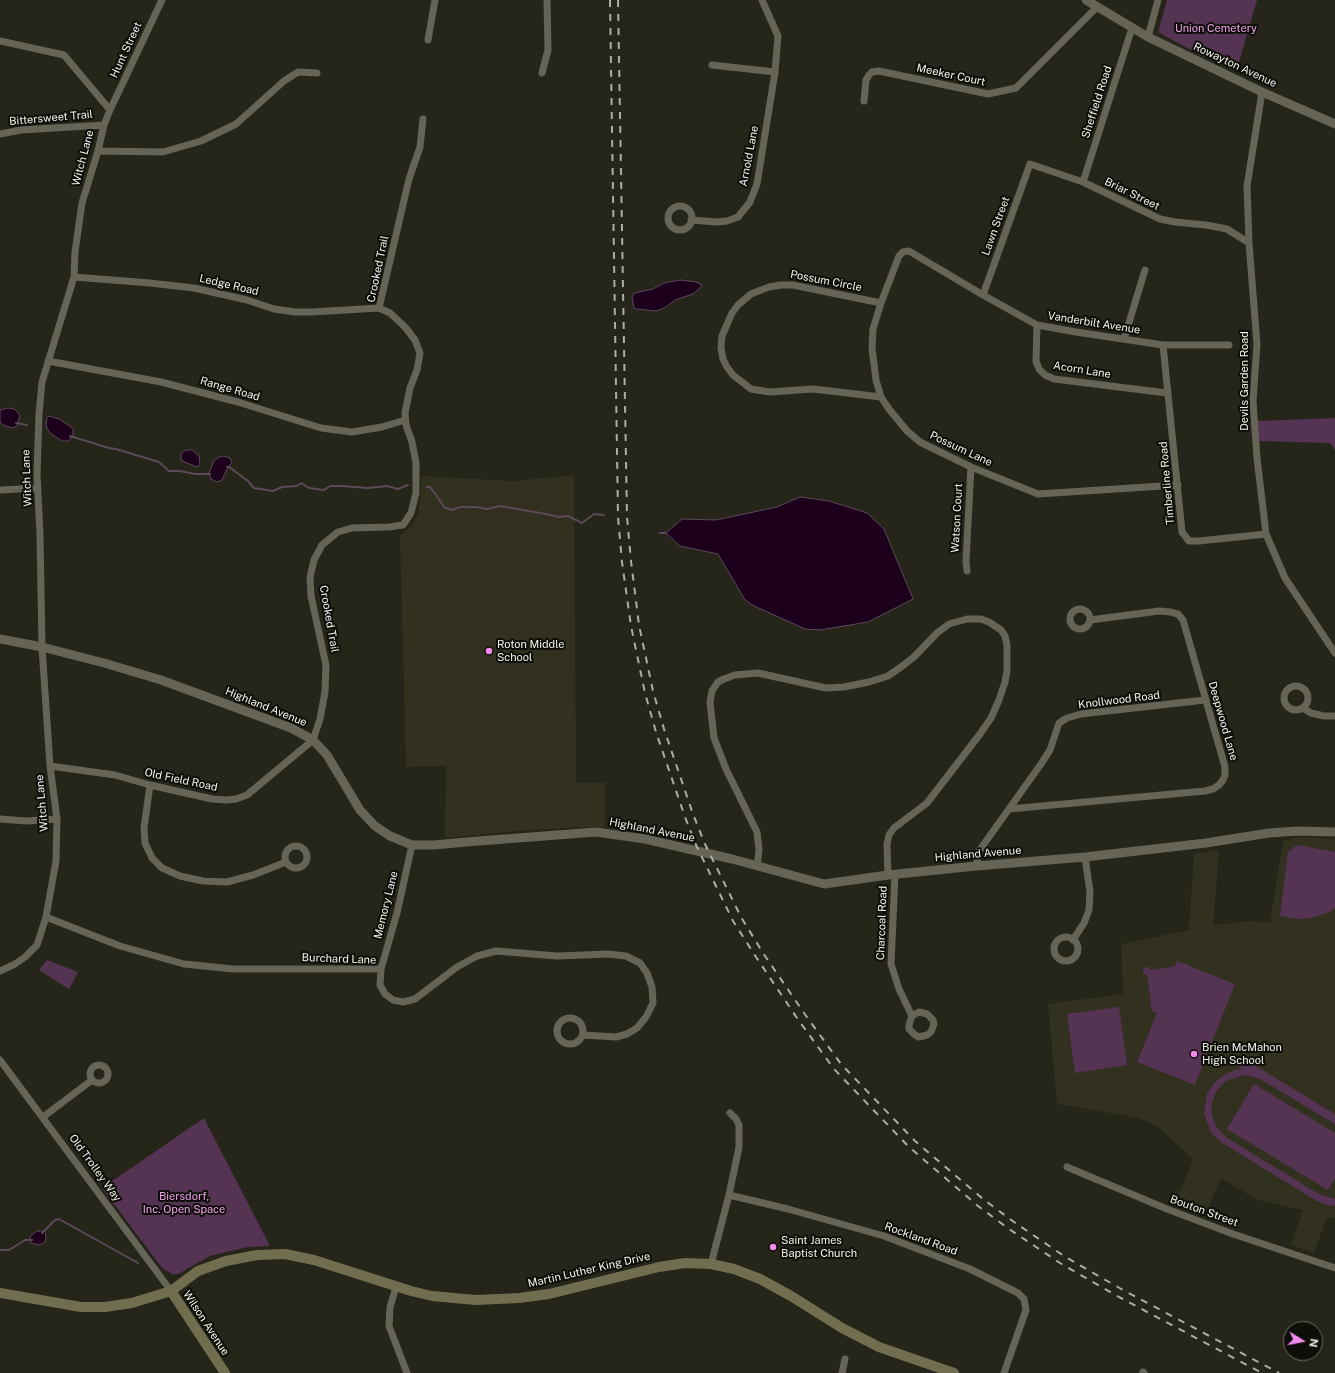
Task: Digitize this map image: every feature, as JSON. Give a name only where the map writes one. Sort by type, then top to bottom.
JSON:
[{"type":"main road","name":"Martin Luther King Drive","points":[[171,1291],[198,1271],[226,1261],[257,1255],[285,1254],[314,1260],[396,1287],[432,1296],[463,1300],[496,1300],[549,1294],[659,1266],[685,1263],[711,1264],[734,1269],[760,1279],[791,1296],[842,1328],[879,1347],[954,1373]]},
{"type":"main road","name":"Wilson Avenue","points":[[0,1293],[81,1307],[99,1307],[132,1303],[171,1291],[225,1373]]},
{"type":"street","name":"Hunt Street","points":[[110,110],[162,0]]},
{"type":"street","points":[[428,40],[434,0]]},
{"type":"street","points":[[542,73],[548,50],[547,0]]},
{"type":"street","name":"Arnold Lane","points":[[691,220],[717,222],[727,221],[738,217],[750,202],[757,184],[775,72],[778,36],[762,0]]},
{"type":"street","name":"Rowayton Avenue","points":[[1086,0],[1148,37],[1262,92],[1335,124]]},
{"type":"street","points":[[1148,37],[1158,0]]},
{"type":"street","name":"Meeker Court","points":[[864,101],[866,80],[868,75],[872,72],[879,71],[988,94],[1016,88],[1096,7]]},
{"type":"street","name":"Sheffield Road","points":[[1083,182],[1132,28]]},
{"type":"street","points":[[0,40],[64,55],[110,110]]},
{"type":"street","points":[[712,65],[775,72]]},
{"type":"street","points":[[98,151],[163,152],[201,141],[236,124],[284,81],[298,72],[308,71],[317,73]]},
{"type":"street","name":"Devils Garden Road","points":[[1262,92],[1247,186],[1248,243],[1257,344],[1253,401],[1257,458],[1266,534],[1285,578],[1335,653]]},
{"type":"street","name":"Witch Lane","points":[[0,971],[25,957],[37,945],[46,917],[56,861],[57,820],[50,766],[42,647],[37,440],[42,382],[74,277],[75,252],[82,203],[98,151],[104,125],[110,110]]},
{"type":"street","name":"Crooked Trail","points":[[313,740],[320,719],[325,692],[326,665],[311,596],[310,577],[314,560],[322,545],[338,532],[352,528],[389,528],[402,524],[411,513],[416,493],[416,463],[405,413],[410,388],[420,353],[415,340],[405,327],[390,313],[379,308],[409,179],[420,147],[423,119]]},
{"type":"street","name":"Bittersweet Trail","points":[[0,134],[22,130],[104,125]]},
{"type":"street","name":"Briar Street","points":[[1030,164],[1083,182],[1160,219],[1227,229],[1248,243]]},
{"type":"street","name":"Lawn Street","points":[[982,295],[1030,164]]},
{"type":"street","name":"Vanderbilt Avenue","points":[[903,252],[909,251],[982,295],[1037,325],[1163,344],[1229,345]]},
{"type":"street","name":"Possum Lane","points":[[903,252],[899,256],[881,303],[873,329],[872,348],[875,373],[881,397],[897,420],[920,442],[971,467],[1038,494],[1178,485]]},
{"type":"street","points":[[1124,339],[1145,270]]},
{"type":"street","name":"Ledge Road","points":[[74,277],[194,288],[247,300],[274,309],[295,312],[379,308]]},
{"type":"street","name":"Possum Circle","points":[[881,303],[793,285],[781,284],[769,287],[751,294],[738,305],[732,313],[722,336],[721,348],[723,359],[727,367],[751,389],[770,392],[813,388],[881,397]]},
{"type":"street","name":"Acorn Lane","points":[[1037,325],[1036,361],[1039,369],[1045,375],[1054,379],[1168,393]]},
{"type":"street","name":"Timberline Road","points":[[1163,344],[1182,532],[1189,540],[1199,541],[1266,534]]},
{"type":"street","name":"Range Road","points":[[48,361],[161,382],[238,402],[321,428],[352,432],[382,428],[406,420]]},
{"type":"street","name":"Watson Court","points":[[967,571],[966,561],[971,467]]},
{"type":"street","points":[[0,490],[38,488]]},
{"type":"street","name":"Deepwood Lane","points":[[1009,809],[1205,791],[1213,789],[1223,780],[1225,775],[1225,767],[1183,620],[1178,614],[1158,611],[1090,620]]},
{"type":"street","name":"Charcoal Road","points":[[757,866],[759,850],[758,832],[726,769],[714,738],[710,702],[712,691],[718,682],[735,674],[758,674],[826,688],[844,688],[888,676],[914,657],[937,633],[949,624],[974,619],[989,622],[1001,630],[1007,645],[1007,671],[999,700],[991,718],[927,803],[894,828],[889,835],[887,844],[892,874],[891,964],[898,988],[912,1016]]},
{"type":"street","name":"Highland Avenue","points":[[0,639],[42,647],[104,663],[182,687],[291,728],[313,740],[330,759],[360,810],[368,819],[382,832],[412,845],[434,845],[596,832],[645,839],[732,859],[824,884],[892,874],[1085,857],[1206,844],[1275,832],[1335,832]]},
{"type":"street","name":"Knollwood Road","points":[[976,866],[979,851],[1050,750],[1059,723],[1067,718],[1081,714],[1205,700]]},
{"type":"street","points":[[1303,708],[1311,713],[1324,716],[1335,716]]},
{"type":"street","name":"Old Field Road","points":[[50,766],[115,775],[150,785],[212,799],[227,800],[236,799],[247,795],[313,740]]},
{"type":"street","points":[[150,785],[144,828],[146,843],[152,858],[162,868],[188,878],[203,881],[227,882],[253,875],[286,862]]},
{"type":"street","points":[[0,819],[26,822],[57,820]]},
{"type":"street","name":"Memory Lane","points":[[381,969],[397,913],[412,845]]},
{"type":"street","points":[[1073,940],[1084,923],[1089,910],[1090,892],[1085,857]]},
{"type":"street","name":"Burchard Lane","points":[[46,917],[120,946],[184,964],[233,969],[381,969],[380,985],[385,994],[393,1000],[403,1002],[415,999],[457,967],[477,956],[496,951],[557,956],[608,954],[626,956],[640,963],[647,973],[652,987],[653,1003],[646,1017],[637,1028],[627,1034],[616,1037],[583,1035]]},
{"type":"street","name":"Old Trolley Way","points":[[0,1060],[171,1291]]},
{"type":"street","points":[[43,1117],[92,1080]]},
{"type":"street","points":[[711,1264],[729,1194],[739,1147],[739,1125],[730,1113]]},
{"type":"street","name":"Bouton Street","points":[[1067,1167],[1167,1209],[1233,1234],[1335,1268]]},
{"type":"street","name":"Rockland Road","points":[[729,1194],[884,1236],[970,1269],[1018,1293],[1024,1299],[1026,1310],[1004,1373]]},
{"type":"street","points":[[396,1287],[390,1307],[389,1326],[407,1373]]},
{"type":"street","points":[[842,1373],[845,1359]]},
{"type":"shaded area","points":[[680,280],[696,282],[701,284],[701,287],[693,294],[675,300],[666,307],[657,311],[634,308],[632,298],[634,293],[653,289],[664,283]]},
{"type":"shaded area","points":[[8,408],[14,409],[20,415],[17,426],[12,428],[3,425],[0,422],[0,410]]},
{"type":"shaded area","points":[[49,416],[59,419],[73,429],[73,434],[69,441],[62,441],[50,433],[46,426],[47,418]]},
{"type":"shaded area","points":[[187,450],[192,450],[199,456],[200,465],[197,467],[182,461],[181,454]]},
{"type":"shaded area","points":[[224,456],[230,458],[232,463],[228,467],[222,480],[217,482],[211,479],[209,473],[214,461],[219,457]]},
{"type":"shaded area","name":"Roton Middle School","points":[[574,475],[576,783],[605,783],[605,827],[515,831],[447,838],[445,836],[446,766],[406,767],[400,536],[412,526],[419,511],[422,476],[515,481]]},
{"type":"shaded area","points":[[800,497],[829,501],[867,513],[884,529],[913,599],[868,622],[820,630],[805,629],[752,605],[745,600],[718,554],[680,546],[666,533],[682,519],[716,520],[777,507]]},
{"type":"shaded area","name":"Brien McMahon High School","points":[[1297,837],[1335,839],[1335,1218],[1327,1217],[1314,1253],[1291,1245],[1303,1210],[1257,1200],[1221,1178],[1205,1215],[1176,1202],[1193,1159],[1158,1127],[1139,1118],[1057,1104],[1048,1004],[1123,994],[1121,944],[1189,930],[1194,854],[1219,850],[1213,925],[1251,921],[1270,923],[1283,841]]},
{"type":"shaded area","points":[[45,1231],[45,1242],[40,1245],[31,1243],[30,1237],[35,1232]]},
{"type":"green space","name":"Union Cemetery","points":[[1167,0],[1257,0],[1237,69],[1200,55],[1158,32]]},
{"type":"green space","points":[[1335,418],[1335,450],[1330,443],[1259,441],[1257,421]]},
{"type":"green space","points":[[1297,845],[1335,852],[1335,908],[1327,913],[1312,918],[1297,919],[1280,916],[1288,852]]},
{"type":"green space","points":[[47,960],[78,972],[69,989],[39,970]]},
{"type":"green space","points":[[1177,961],[1188,964],[1189,966],[1235,984],[1195,1085],[1137,1062],[1157,1013],[1152,1011],[1147,975],[1143,973],[1143,969],[1148,967],[1151,970],[1175,966]]},
{"type":"green space","points":[[1119,1007],[1127,1065],[1075,1073],[1067,1014]]},
{"type":"green space","points":[[1241,1057],[1335,1114],[1335,1124],[1262,1080],[1245,1075],[1228,1080],[1223,1083],[1216,1092],[1211,1109],[1216,1126],[1227,1138],[1319,1194],[1335,1199],[1335,1206],[1327,1205],[1315,1200],[1224,1144],[1210,1131],[1204,1113],[1207,1094],[1214,1083],[1224,1075],[1235,1070],[1242,1069],[1236,1064]]},
{"type":"green space","points":[[1254,1084],[1335,1133],[1335,1178],[1328,1190],[1227,1129]]},
{"type":"green space","name":"Biersdorf, Inc. Open Space","points":[[204,1118],[270,1246],[248,1247],[210,1256],[178,1274],[172,1274],[162,1268],[102,1188]]},
{"type":"waterway","points":[[16,423],[27,425]]},
{"type":"waterway","points":[[70,436],[159,462],[169,471],[210,474]]},
{"type":"waterway","points":[[227,467],[248,481],[254,488],[273,491],[282,487],[297,486],[301,483],[309,488],[324,490],[330,486],[368,488],[387,486],[398,489],[408,485]]},
{"type":"waterway","points":[[427,487],[430,487],[444,507],[451,510],[461,507],[487,509],[500,506],[559,517],[568,516],[582,523],[594,514],[604,515]]},
{"type":"waterway","points":[[660,533],[666,533]]},
{"type":"waterway","points":[[42,1233],[55,1220],[59,1219],[138,1263]]},
{"type":"waterway","points":[[0,1250],[9,1250],[25,1240],[32,1240]]},
{"type":"railway","points":[[610,0],[618,517],[622,562],[631,626],[645,693],[656,732],[696,845],[733,921],[797,1018],[834,1069],[909,1147],[978,1206],[1060,1263],[1119,1297],[1262,1373]]},
{"type":"railway","points":[[618,0],[627,517],[631,561],[639,625],[653,691],[664,729],[704,842],[741,917],[763,953],[804,1013],[841,1064],[915,1141],[983,1199],[1064,1256],[1123,1290],[1279,1373]]},
{"type":"place","name":"Roton Middle School","points":[[489,651]]},
{"type":"place","name":"Brien McMahon High School","points":[[1194,1054]]},
{"type":"place","name":"Saint James Baptist Church","points":[[773,1247]]}]
